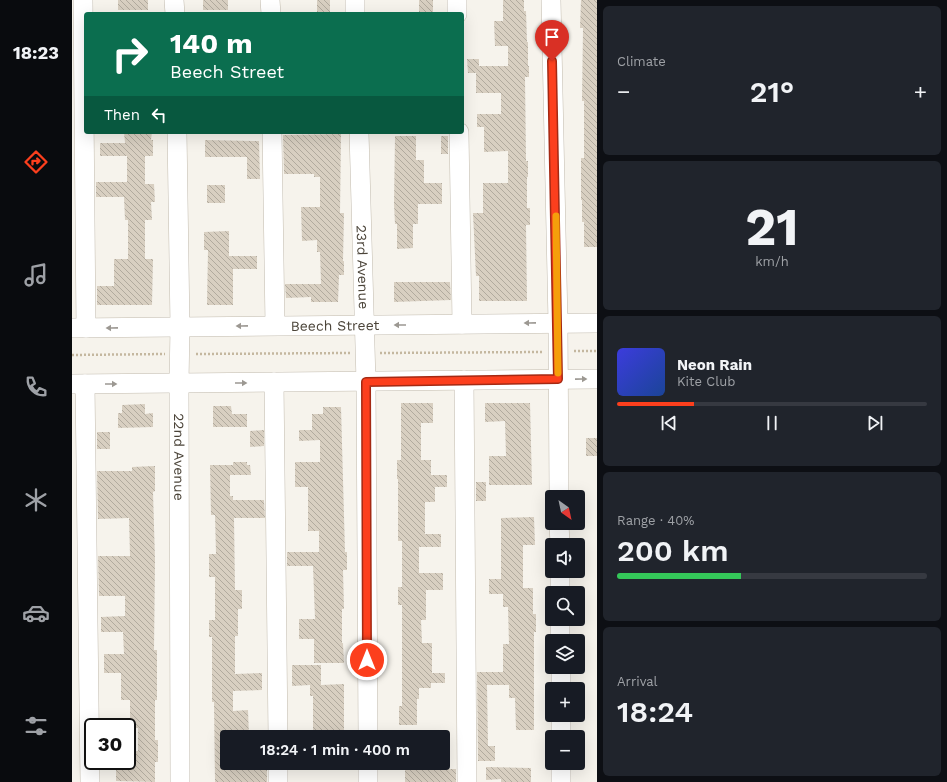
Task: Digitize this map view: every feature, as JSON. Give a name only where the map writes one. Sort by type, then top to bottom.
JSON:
[{"type":"street","points":[[79,328],[83,0]]},
{"type":"street","points":[[174,0],[175,12]]},
{"type":"street","points":[[270,0],[271,12]]},
{"type":"street","points":[[355,0],[355,12]]},
{"type":"street","points":[[457,0],[457,12]]},
{"type":"street","points":[[551,0],[558,323],[559,490]]},
{"type":"street","name":"22nd Avenue","points":[[177,134],[180,327],[180,782]]},
{"type":"street","points":[[272,134],[275,326]]},
{"type":"street","name":"23rd Avenue","points":[[359,134],[366,382],[368,730]]},
{"type":"street","points":[[459,134],[462,324]]},
{"type":"street","name":"Beech Street","points":[[79,328],[597,323]]},
{"type":"street","points":[[90,782],[79,384],[597,379]]},
{"type":"street","points":[[464,380],[467,782]]},
{"type":"street","points":[[274,382],[278,730]]},
{"type":"street","points":[[278,770],[278,782]]},
{"type":"street","points":[[368,770],[368,782]]},
{"type":"street","points":[[561,770],[561,782]]},
{"type":"path","points":[[72,355],[597,351]]},
{"type":"building","points":[[118,0],[148,0],[148,10],[118,10]]},
{"type":"building","points":[[203,0],[228,0],[228,10],[203,10]]},
{"type":"building","points":[[317,0],[330,0],[330,12],[317,12]]},
{"type":"building","points":[[419,0],[433,0],[433,12],[419,12]]},
{"type":"building","points":[[503,0],[524,0],[524,11],[526,11],[529,77],[525,77],[526,161],[528,161],[527,208],[530,208],[530,225],[526,225],[527,301],[479,301],[479,276],[476,276],[473,213],[483,213],[483,183],[508,183],[508,151],[484,152],[484,127],[477,127],[477,114],[501,114],[501,93],[476,93],[476,73],[468,73],[467,59],[479,59],[479,66],[508,66],[508,46],[495,46],[494,21],[503,21]]},
{"type":"building","points":[[581,0],[597,0],[597,247],[584,247],[584,222],[582,222],[581,158],[584,158],[584,101],[582,101],[583,28],[580,28]]},
{"type":"building","points":[[124,134],[152,134],[153,156],[145,156],[145,184],[154,184],[155,202],[151,202],[152,220],[145,220],[145,259],[153,259],[152,305],[97,305],[97,286],[114,286],[114,259],[128,259],[128,220],[125,220],[124,197],[96,197],[96,182],[127,182],[127,156],[100,156],[100,143],[125,143]]},
{"type":"building","points":[[341,134],[340,213],[344,213],[344,275],[339,275],[338,302],[311,302],[311,297],[286,298],[285,284],[321,284],[320,252],[317,252],[317,240],[302,241],[301,207],[320,207],[320,177],[314,177],[314,174],[284,174],[283,135]]},
{"type":"building","points":[[395,136],[416,136],[416,160],[424,160],[424,183],[442,183],[442,204],[418,204],[418,224],[413,224],[413,248],[397,249],[397,224],[395,224],[394,204]]},
{"type":"building","points":[[441,136],[448,136],[448,154],[441,154]]},
{"type":"building","points":[[205,140],[259,141],[260,179],[247,179],[247,157],[205,157]]},
{"type":"building","points":[[207,185],[225,185],[225,203],[207,203]]},
{"type":"building","points":[[229,231],[229,256],[257,256],[257,269],[233,269],[233,305],[207,305],[208,250],[204,250],[204,232]]},
{"type":"building","points":[[394,282],[450,282],[451,300],[394,302]]},
{"type":"building","points":[[401,403],[433,403],[433,423],[421,423],[421,460],[431,460],[431,475],[447,475],[447,487],[435,487],[435,502],[425,502],[425,534],[441,534],[441,547],[419,547],[419,573],[443,573],[443,590],[426,590],[426,620],[421,620],[422,643],[432,643],[432,673],[445,673],[445,683],[431,683],[431,688],[419,688],[419,699],[417,699],[417,725],[399,725],[399,706],[402,706],[402,605],[398,605],[398,587],[402,587],[402,541],[398,541],[397,460],[401,460]]},
{"type":"building","points":[[485,403],[530,403],[532,485],[489,485],[489,456],[506,456],[505,421],[485,422]]},
{"type":"building","points":[[145,404],[145,414],[153,413],[153,427],[118,428],[118,413],[122,413],[122,405]]},
{"type":"building","points":[[213,406],[231,406],[232,414],[247,414],[247,427],[213,427]]},
{"type":"building","points":[[323,407],[341,407],[345,552],[347,552],[347,570],[343,570],[344,609],[342,609],[342,643],[344,663],[314,663],[314,639],[299,639],[299,619],[315,619],[313,566],[287,566],[287,552],[319,552],[319,531],[308,531],[308,487],[295,487],[295,462],[320,462],[320,440],[299,441],[299,430],[312,430],[312,414],[323,414]]},
{"type":"building","points":[[264,430],[264,446],[250,447],[250,431]]},
{"type":"building","points":[[97,432],[110,432],[110,449],[97,449]]},
{"type":"building","points":[[586,438],[597,438],[597,456],[586,456]]},
{"type":"building","points":[[233,462],[247,462],[247,465],[250,465],[251,475],[230,475],[230,496],[233,496],[233,500],[264,500],[265,518],[234,518],[235,590],[242,590],[242,609],[238,609],[238,636],[235,636],[235,674],[262,673],[262,690],[233,691],[233,711],[248,710],[249,730],[220,730],[220,770],[267,770],[267,782],[215,782],[214,702],[212,702],[212,637],[209,637],[209,620],[215,620],[215,577],[209,577],[209,554],[216,554],[215,515],[211,515],[210,465],[233,465]]},
{"type":"building","points":[[155,466],[155,491],[153,492],[155,560],[154,650],[157,650],[155,740],[158,740],[158,762],[155,762],[155,782],[116,781],[116,770],[136,770],[138,728],[136,728],[136,718],[130,718],[130,700],[121,700],[121,673],[104,673],[104,654],[124,654],[123,632],[101,632],[101,617],[125,616],[125,596],[99,596],[98,556],[130,556],[129,518],[98,519],[97,471],[132,471],[132,467]]},
{"type":"building","points":[[476,482],[486,482],[486,501],[476,501]]},
{"type":"building","points":[[534,517],[535,545],[523,545],[523,588],[533,588],[533,614],[536,614],[536,632],[534,632],[534,730],[516,730],[515,698],[509,698],[509,685],[487,685],[488,746],[495,746],[495,761],[478,761],[477,672],[503,672],[503,644],[509,644],[508,607],[503,607],[503,594],[489,594],[489,579],[501,579],[501,518]]},
{"type":"building","points":[[292,665],[321,665],[321,685],[344,684],[344,730],[313,730],[313,696],[310,696],[310,685],[292,686]]},
{"type":"building","points":[[486,767],[531,768],[531,782],[501,782],[501,779],[486,780]]},
{"type":"building","points":[[456,769],[456,782],[405,782],[405,770]]},
{"type":"slow traffic","points":[[556,216],[558,373]]},
{"type":"route","points":[[367,660],[366,382],[558,379],[552,61]]}]
